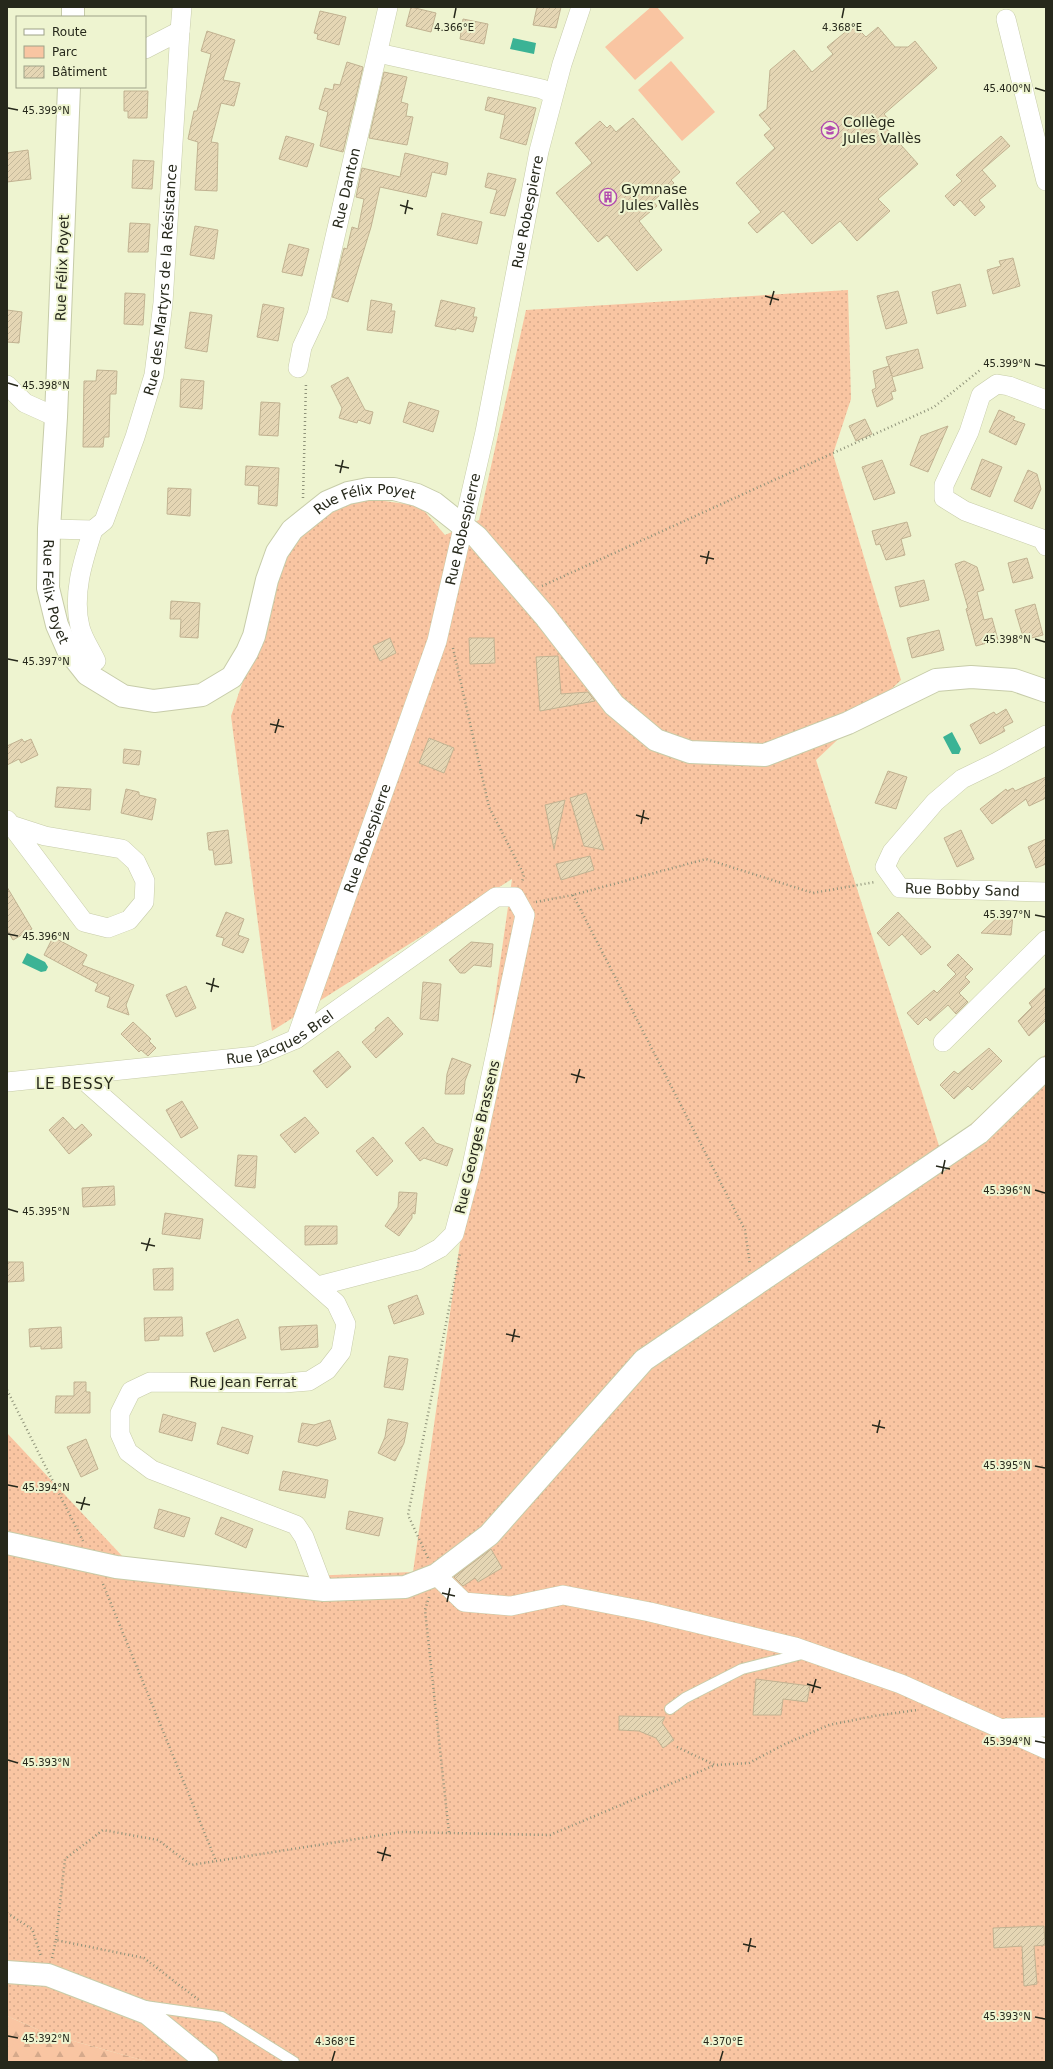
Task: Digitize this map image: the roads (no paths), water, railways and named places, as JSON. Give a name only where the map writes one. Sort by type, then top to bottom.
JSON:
[{"type":"street","name":"Rue des Martyrs de la Résistance","points":[[96,661],[80,628],[76,598],[84,558],[135,437],[154,375],[163,302],[182,7]]},
{"type":"street","name":"Rue Danton","points":[[298,368],[302,348],[317,315],[388,7]]},
{"type":"street","name":"Rue Robespierre","points":[[296,1039],[437,640],[461,539],[462,525],[471,500],[539,152],[554,94],[581,7]]},
{"type":"street","points":[[1002,11],[1046,181]]},
{"type":"street","points":[[146,48],[180,31]]},
{"type":"street","points":[[378,53],[542,89],[554,94]]},
{"type":"street","name":"Rue Félix Poyet","points":[[70,88],[56,417],[49,528],[48,588],[57,625],[68,650],[87,674],[123,696],[154,701],[202,695],[232,677],[247,652],[254,636],[267,580],[277,552],[292,530],[328,502],[348,493],[368,489],[394,489],[417,495],[434,503],[477,537],[526,594],[614,705],[656,740],[690,752],[764,755],[848,723],[936,680],[971,677],[1014,680],[1046,691]]},
{"type":"street","points":[[1046,400],[1010,386],[997,384],[981,395],[969,432],[944,485],[944,498],[964,512],[1042,539],[1046,546]]},
{"type":"street","points":[[7,385],[24,403],[56,417]]},
{"type":"street","points":[[49,528],[99,525]]},
{"type":"street","name":"Rue Bobby Sand","points":[[1046,735],[962,779],[935,802],[892,852],[885,867],[900,888],[1046,892]]},
{"type":"street","points":[[9,823],[45,836],[122,849],[136,862],[145,881],[144,902],[129,920],[108,928],[84,922],[9,823]]},
{"type":"street","name":"Rue Jacques Brel","points":[[7,1082],[256,1056],[296,1039],[496,897],[515,897]]},
{"type":"street","name":"Rue Georges Brassens","points":[[318,1286],[418,1260],[440,1248],[454,1234],[471,1170],[525,915],[515,897]]},
{"type":"street","points":[[944,1042],[1046,940]]},
{"type":"street","points":[[7,1543],[116,1567],[324,1590],[405,1587],[436,1574],[489,1535],[644,1360],[979,1133],[1046,1068]]},
{"type":"street","name":"Rue Jean Ferrat","points":[[78,1075],[336,1303],[346,1324],[341,1352],[327,1370],[309,1381],[284,1383],[150,1382],[131,1391],[120,1413],[120,1434],[128,1452],[152,1470],[296,1526],[304,1537],[324,1590]]},
{"type":"street","points":[[436,1574],[464,1602],[511,1606],[563,1595],[650,1612],[810,1652],[901,1684],[1046,1749]]},
{"type":"street","points":[[1001,1728],[1046,1727]]},
{"type":"street","points":[[7,1972],[48,1976],[147,2013],[207,2062]]},
{"type":"lane","points":[[670,1709],[685,1698],[742,1669],[810,1652]]},
{"type":"lane","points":[[121,2003],[222,2017],[294,2062]]},
{"type":"water","points":[[513,38],[536,43],[534,54],[510,49]]},
{"type":"water","points":[[952,732],[961,749],[959,754],[952,754],[943,737]]},
{"type":"water","points":[[27,953],[45,962],[48,967],[46,971],[41,972],[22,963]]},
{"type":"place","name":"Collège Jules Vallès","points":[[830,130]]},
{"type":"place","name":"Gymnase Jules Vallès","points":[[608,197]]},
{"type":"district","name":"LE BESSY","points":[[75,1084]]}]
